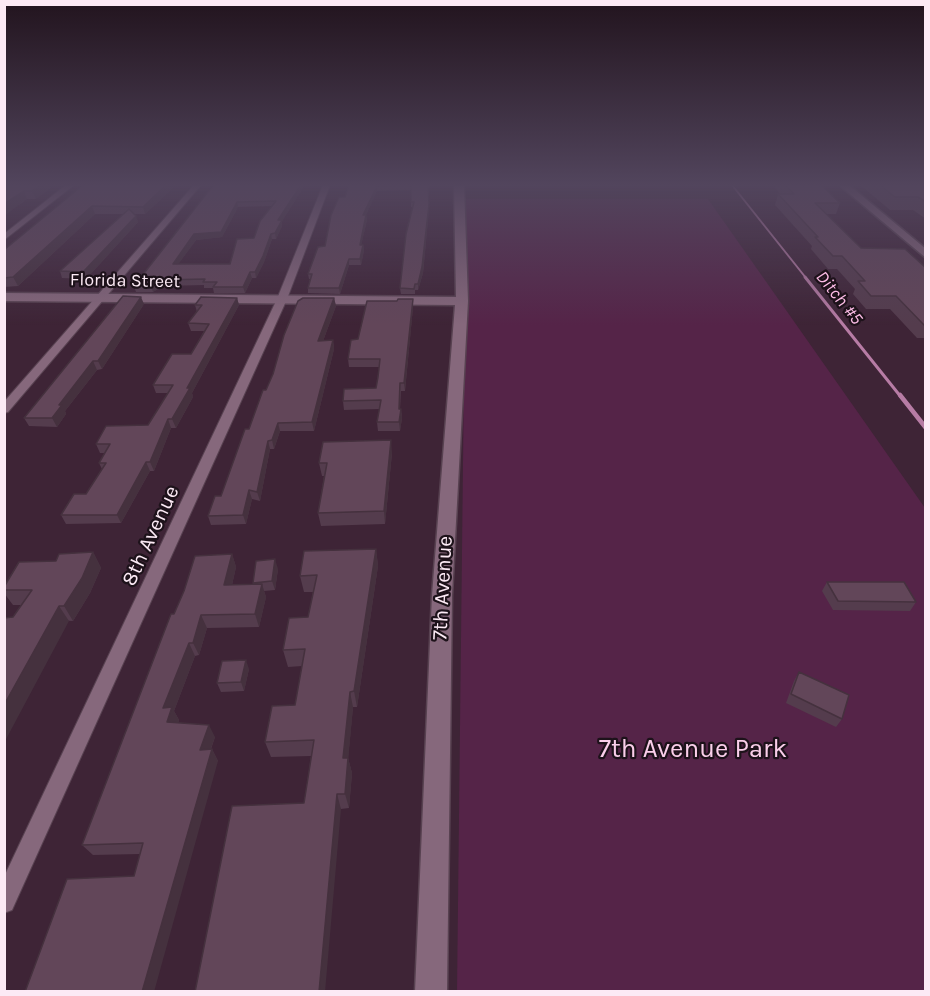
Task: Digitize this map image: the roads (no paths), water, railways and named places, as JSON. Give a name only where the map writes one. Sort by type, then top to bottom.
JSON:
[{"type":"street","points":[[4,410],[159,231]]},
{"type":"street","name":"8th Avenue","points":[[4,902],[282,298],[308,231]]},
{"type":"street","name":"7th Avenue","points":[[431,992],[442,595],[462,301],[460,231]]},
{"type":"street","points":[[898,231],[926,255]]},
{"type":"street","name":"Florida Street","points":[[4,297],[462,301]]},
{"type":"waterway","name":"Ditch #5","points":[[769,231],[806,278]]},
{"type":"waterway","name":"Ditch #5","points":[[805,277],[901,397]]},
{"type":"waterway","name":"Ditch #5","points":[[900,395],[926,428]]},
{"type":"park label","name":"7th Avenue Park","points":[[693,750]]}]
